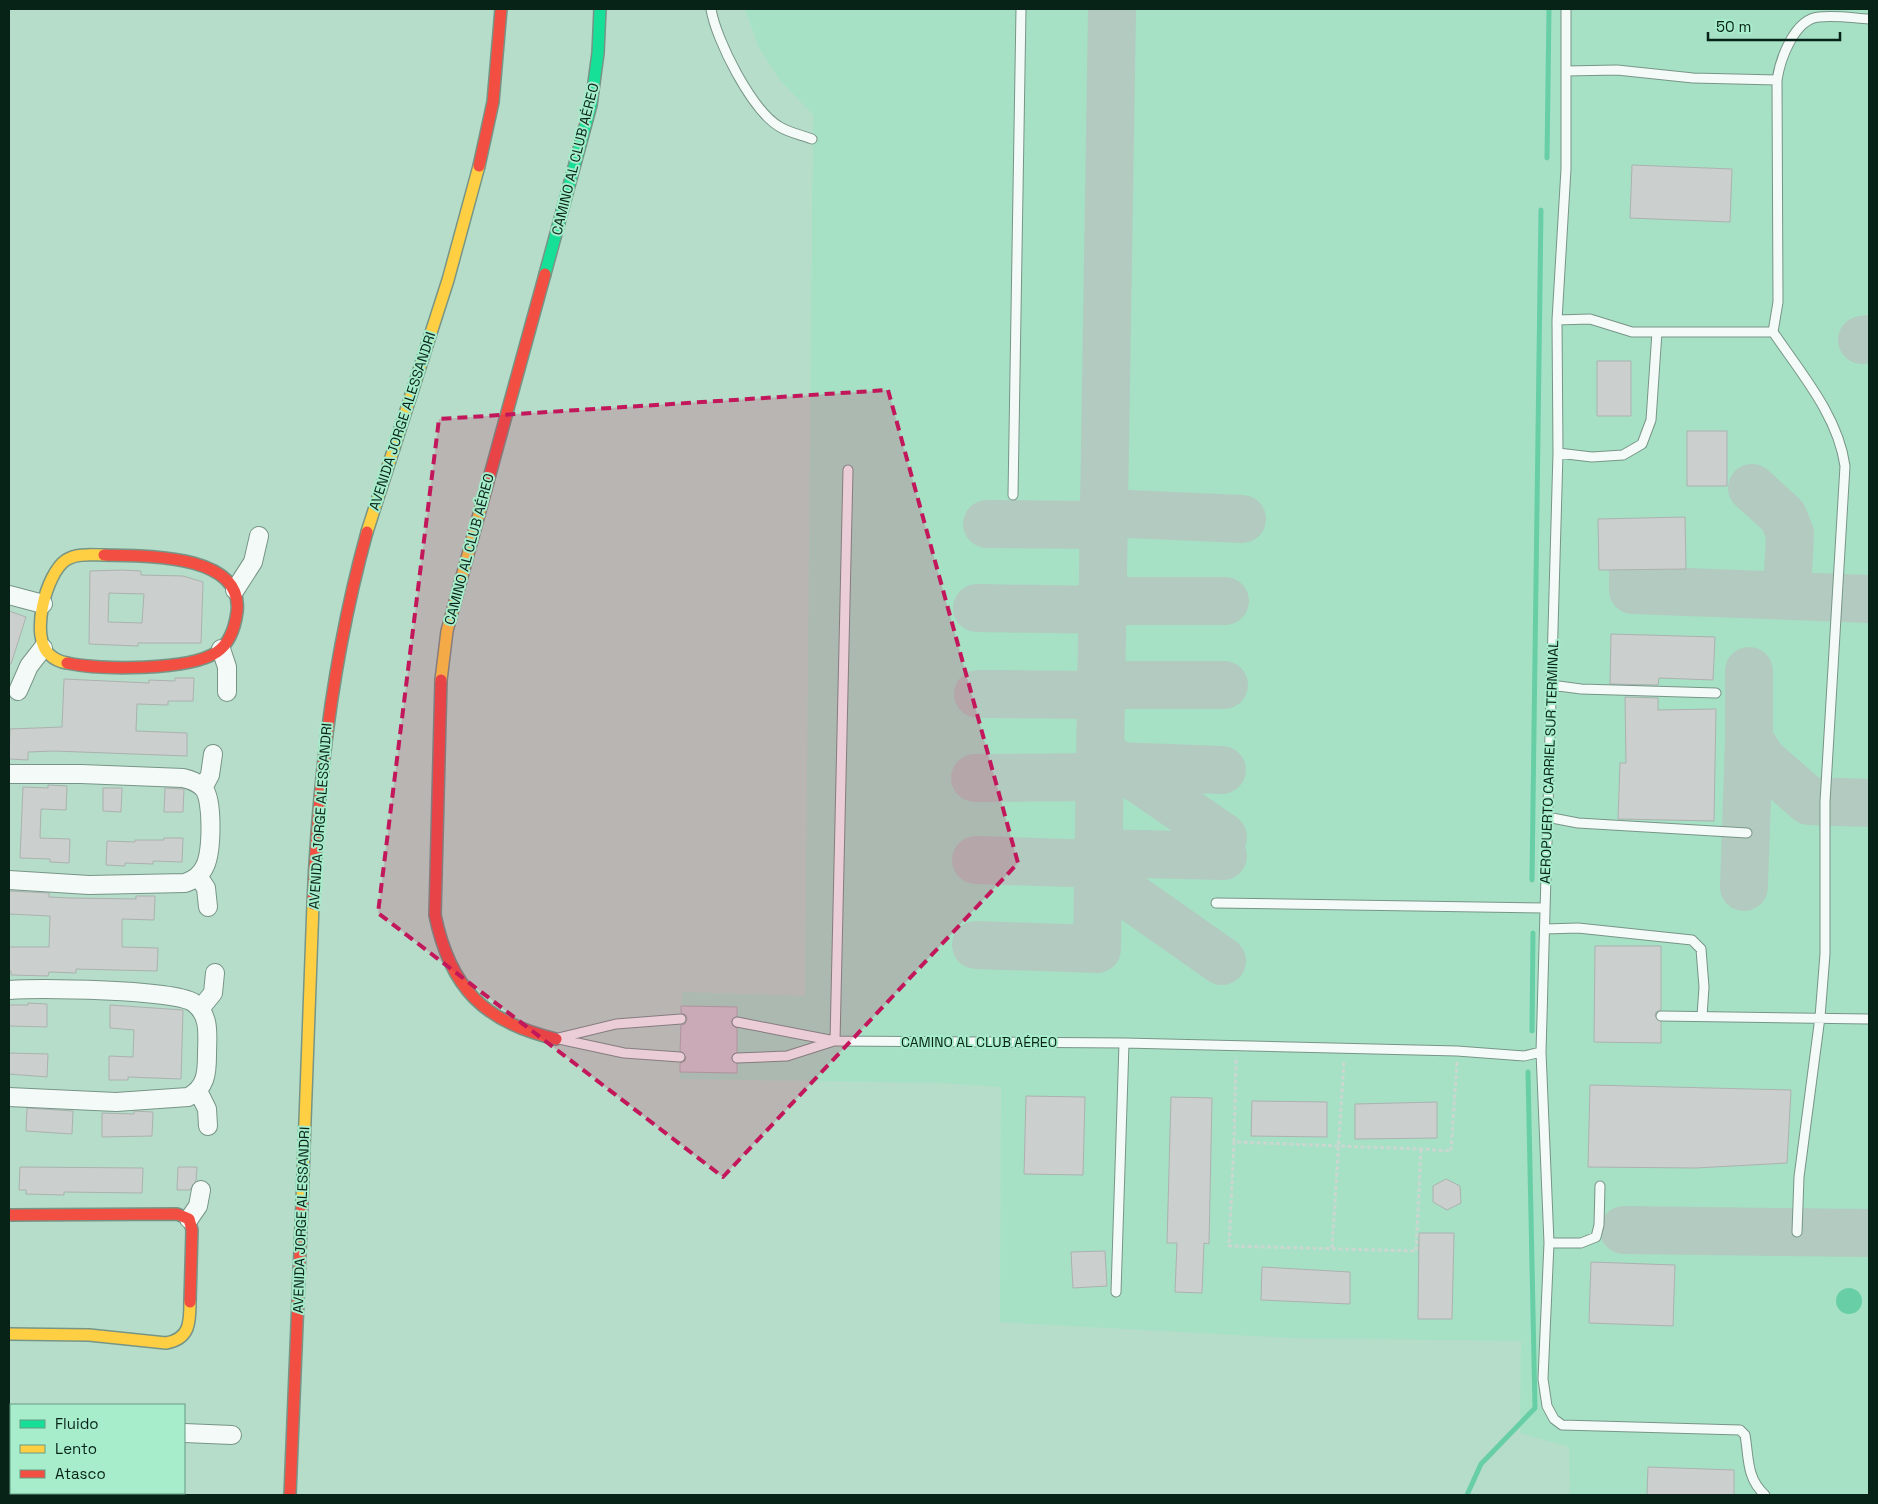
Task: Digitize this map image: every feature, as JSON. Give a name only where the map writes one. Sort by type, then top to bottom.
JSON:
[{"type":"main road","name":"AVENIDA JORGE ALESSANDRI","points":[[290,1495],[316,834],[321,759],[328,708],[343,623],[366,533],[445,292],[476,180],[494,91],[501,9]]},
{"type":"main road","name":"CAMINO AL CLUB AÉREO","points":[[556,1038],[521,1030],[478,1005],[457,980],[442,951],[435,914],[440,684],[447,631],[587,121],[596,80],[600,9]]},
{"type":"main road","points":[[80,556],[133,556],[179,562],[221,574],[235,590],[238,606],[236,621],[230,638],[214,654],[186,662],[112,667],[62,662],[48,654],[40,636],[43,604],[59,566],[65,560],[80,556]]},
{"type":"main road","points":[[9,1214],[177,1214],[189,1219],[192,1230],[190,1318],[186,1334],[178,1341],[166,1343],[89,1335],[9,1334]]},
{"type":"street","points":[[235,590],[253,562],[258,536]]},
{"type":"street","points":[[9,595],[43,604]]},
{"type":"street","points":[[18,691],[29,666],[44,648]]},
{"type":"street","points":[[221,649],[226,667],[227,692]]},
{"type":"street","points":[[203,788],[210,775],[213,754]]},
{"type":"street","points":[[9,774],[81,774],[183,778],[197,783],[203,788],[209,801],[210,809],[208,853],[205,866],[192,881],[178,884],[90,885],[9,880]]},
{"type":"street","points":[[198,876],[206,888],[208,907]]},
{"type":"street","points":[[200,1009],[213,993],[215,973]]},
{"type":"street","points":[[9,990],[90,991],[180,996],[200,1009],[206,1021],[207,1037],[206,1074],[198,1090],[188,1097],[168,1100],[116,1102],[9,1097]]},
{"type":"street","points":[[198,1090],[207,1109],[208,1126]]},
{"type":"street","points":[[189,1219],[198,1206],[201,1190]]},
{"type":"street","points":[[185,1433],[232,1435]]},
{"type":"lane","points":[[711,9],[725,52],[751,97],[779,127],[812,139]]},
{"type":"lane","points":[[1013,495],[1021,9]]},
{"type":"lane","name":"AEROPUERTO CARRIEL SUR TERMINAL","points":[[1566,9],[1565,187],[1556,320],[1558,453],[1541,1052],[1549,1243],[1543,1379],[1547,1406],[1554,1419],[1562,1425],[1740,1430],[1745,1435],[1747,1465],[1753,1481],[1765,1495]]},
{"type":"lane","points":[[1797,1232],[1799,1177],[1820,1017],[1825,954],[1826,802],[1845,466],[1843,447],[1832,422],[1774,332],[1778,302],[1777,80],[1779,62],[1790,38],[1805,24],[1817,17],[1869,19]]},
{"type":"lane","points":[[1566,72],[1617,70],[1693,78],[1777,80]]},
{"type":"lane","points":[[1556,320],[1590,319],[1632,332],[1774,332]]},
{"type":"lane","points":[[1558,453],[1592,457],[1623,455],[1642,444],[1651,420],[1657,332]]},
{"type":"lane","points":[[835,1041],[848,470]]},
{"type":"lane","points":[[1551,685],[1581,689],[1716,693]]},
{"type":"lane","points":[[1547,817],[1578,823],[1746,833]]},
{"type":"lane","points":[[1216,904],[1545,908]]},
{"type":"lane","points":[[1545,929],[1578,928],[1692,940],[1701,949],[1704,987],[1702,1016]]},
{"type":"lane","points":[[1661,1016],[1869,1019]]},
{"type":"lane","name":"CAMINO AL CLUB AÉREO","points":[[556,1038],[616,1024],[681,1019]]},
{"type":"lane","name":"CAMINO AL CLUB AÉREO","points":[[737,1022],[835,1041],[1124,1043],[1457,1051],[1524,1056],[1541,1052]]},
{"type":"lane","name":"CAMINO AL CLUB AÉREO","points":[[556,1038],[624,1053],[680,1057]]},
{"type":"lane","name":"CAMINO AL CLUB AÉREO","points":[[737,1058],[787,1056],[835,1041]]},
{"type":"lane","points":[[1116,1292],[1124,1043]]},
{"type":"lane","points":[[1549,1243],[1581,1243],[1596,1237],[1599,1225],[1600,1186]]},
{"type":"path","points":[[1236,1046],[1229,1246],[1416,1251],[1422,1149]]},
{"type":"path","points":[[1332,1248],[1345,1049]]},
{"type":"path","points":[[1234,1142],[1451,1151],[1457,1051]]},
{"type":"highlighted area","points":[[888,390],[1018,863],[723,1177],[378,913],[439,419]]},
{"type":"shaded area","points":[[745,9],[1869,9],[1869,1495],[1570,1495],[1569,1447],[1520,1433],[1521,1341],[1291,1338],[1000,1322],[1001,1087],[940,1083],[680,1079],[682,992],[805,996],[813,115],[780,80],[759,48]]},
{"type":"shaded area","points":[[1849,1288],[1858,1292],[1862,1301],[1858,1310],[1849,1314],[1840,1310],[1836,1301],[1840,1292]]},
{"type":"building","points":[[1632,165],[1732,169],[1730,222],[1630,218]]},
{"type":"building","points":[[1597,361],[1631,361],[1631,416],[1597,416]]},
{"type":"building","points":[[1687,431],[1727,431],[1727,486],[1687,486]]},
{"type":"building","points":[[1685,517],[1686,569],[1599,570],[1598,519]]},
{"type":"building","points":[[90,571],[141,571],[141,575],[183,576],[203,582],[201,643],[138,643],[138,646],[89,644]],"holes":[[[109,593],[144,594],[142,623],[108,622]]]},
{"type":"building","points":[[9,611],[26,617],[11,664],[9,664]]},
{"type":"building","points":[[1611,634],[1715,637],[1713,680],[1659,678],[1658,685],[1610,684]]},
{"type":"building","points":[[175,678],[194,678],[193,701],[168,701],[168,705],[137,704],[136,731],[187,733],[187,756],[54,751],[28,752],[28,760],[9,759],[10,729],[62,727],[64,679],[149,683],[149,680],[175,681]]},
{"type":"building","points":[[1625,697],[1658,698],[1658,710],[1716,709],[1714,821],[1618,819],[1620,763],[1626,763]]},
{"type":"building","points":[[48,785],[67,786],[66,810],[41,809],[40,838],[70,839],[69,863],[50,862],[50,859],[20,858],[23,787],[48,788]]},
{"type":"building","points":[[103,788],[122,788],[121,812],[103,811]]},
{"type":"building","points":[[165,788],[184,789],[183,812],[164,812]]},
{"type":"building","points":[[164,838],[183,838],[182,862],[153,861],[153,864],[125,863],[125,866],[106,865],[107,841],[135,842],[135,840],[164,840]]},
{"type":"building","points":[[9,891],[49,893],[49,897],[70,898],[136,899],[136,896],[155,896],[154,920],[122,919],[122,947],[158,948],[157,971],[76,969],[76,973],[49,972],[48,976],[11,975],[11,971],[9,971],[9,947],[49,947],[50,916],[9,914]]},
{"type":"building","points":[[1595,946],[1661,946],[1661,1010],[1656,1012],[1655,1016],[1661,1022],[1661,1043],[1594,1042]]},
{"type":"building","points":[[28,1003],[47,1004],[47,1027],[9,1026],[9,1005],[28,1005]]},
{"type":"building","points":[[110,1005],[183,1010],[181,1079],[128,1077],[128,1080],[109,1080],[109,1056],[133,1057],[134,1030],[110,1028]]},
{"type":"building","points":[[681,1006],[737,1007],[737,1016],[731,1021],[733,1026],[737,1028],[737,1052],[731,1058],[737,1064],[737,1073],[680,1072],[680,1063],[685,1061],[686,1057],[680,1051],[681,1025],[685,1024],[687,1019],[686,1015],[681,1013]]},
{"type":"building","points":[[9,1053],[48,1054],[47,1077],[9,1074]]},
{"type":"building","points":[[1590,1085],[1791,1090],[1787,1163],[1696,1168],[1588,1167]]},
{"type":"building","points":[[1026,1096],[1085,1097],[1083,1175],[1024,1174]]},
{"type":"building","points":[[1171,1097],[1212,1098],[1209,1244],[1204,1243],[1202,1293],[1175,1292],[1177,1243],[1167,1243]]},
{"type":"building","points":[[1252,1101],[1327,1102],[1327,1137],[1251,1136]]},
{"type":"building","points":[[1437,1102],[1437,1138],[1355,1139],[1355,1104]]},
{"type":"building","points":[[27,1108],[73,1111],[72,1134],[26,1131]]},
{"type":"building","points":[[134,1111],[153,1112],[152,1136],[102,1137],[102,1113],[134,1114]]},
{"type":"building","points":[[20,1167],[143,1168],[142,1193],[64,1192],[64,1195],[26,1194],[26,1190],[19,1190]]},
{"type":"building","points":[[178,1167],[197,1167],[196,1181],[190,1190],[177,1190]]},
{"type":"building","points":[[1446,1179],[1460,1186],[1461,1203],[1447,1210],[1433,1202],[1433,1186]]},
{"type":"building","points":[[1419,1233],[1454,1233],[1452,1319],[1418,1319]]},
{"type":"building","points":[[1105,1251],[1107,1286],[1073,1288],[1071,1252]]},
{"type":"building","points":[[1591,1262],[1675,1265],[1673,1326],[1589,1323]]},
{"type":"building","points":[[1262,1267],[1350,1272],[1350,1304],[1261,1300]]},
{"type":"building","points":[[1648,1467],[1734,1470],[1734,1495],[1647,1495]]},
{"type":"waterway","points":[[1547,158],[1549,9]]},
{"type":"waterway","points":[[1532,880],[1541,210]]},
{"type":"waterway","points":[[1532,1031],[1533,933]]},
{"type":"waterway","points":[[1467,1495],[1481,1464],[1535,1408],[1528,1072]]},
{"type":"taxiway","points":[[976,945],[1097,949],[1112,9]]},
{"type":"taxiway","points":[[1862,340],[1869,339]]},
{"type":"taxiway","points":[[1752,488],[1783,516],[1790,534],[1787,594]]},
{"type":"taxiway","points":[[1105,513],[1242,519]]},
{"type":"taxiway","points":[[987,524],[1104,525]]},
{"type":"taxiway","points":[[1633,570],[1633,590],[1869,599]]},
{"type":"taxiway","points":[[1102,601],[1225,601]]},
{"type":"taxiway","points":[[977,608],[1103,610]]},
{"type":"taxiway","points":[[1749,671],[1749,739],[1762,760],[1809,801],[1869,803]]},
{"type":"taxiway","points":[[1103,685],[1224,685]]},
{"type":"taxiway","points":[[978,694],[1101,695]]},
{"type":"taxiway","points":[[1744,887],[1749,739]]},
{"type":"taxiway","points":[[1101,753],[1223,837]]},
{"type":"taxiway","points":[[1115,766],[1222,770]]},
{"type":"taxiway","points":[[975,778],[1101,777]]},
{"type":"taxiway","points":[[1099,853],[1223,856]]},
{"type":"taxiway","points":[[976,860],[1098,864]]},
{"type":"taxiway","points":[[1098,874],[1222,961]]},
{"type":"taxiway","points":[[1624,1230],[1869,1233]]},
{"type":"traffic: fast","points":[[545,274],[591,105],[598,53],[600,9]]},
{"type":"traffic: slow","points":[[367,532],[448,280],[479,166]]},
{"type":"traffic: slow","points":[[441,680],[447,631],[486,489]]},
{"type":"traffic: slow","points":[[67,663],[54,658],[44,647],[41,635],[41,621],[47,591],[52,578],[66,560],[80,555],[104,555]]},
{"type":"traffic: slow","points":[[302,1202],[313,904]]},
{"type":"traffic: slow","points":[[9,1334],[89,1335],[166,1343],[174,1341],[184,1334],[189,1323],[190,1302]]},
{"type":"traffic: jam","points":[[479,166],[493,102],[501,9]]},
{"type":"traffic: jam","points":[[486,489],[545,274]]},
{"type":"traffic: jam","points":[[313,904],[323,763],[329,717],[345,624],[367,532]]},
{"type":"traffic: jam","points":[[67,663],[122,668],[186,663],[217,652],[229,639],[233,629],[237,612],[235,593],[225,578],[208,568],[165,558],[104,555]]},
{"type":"traffic: jam","points":[[441,680],[435,915],[442,941],[450,963],[461,982],[474,998],[490,1012],[509,1023],[556,1039]]},
{"type":"traffic: jam","points":[[290,1495],[302,1202]]},
{"type":"traffic: jam","points":[[9,1215],[177,1214],[189,1219],[192,1230],[190,1302]]}]
